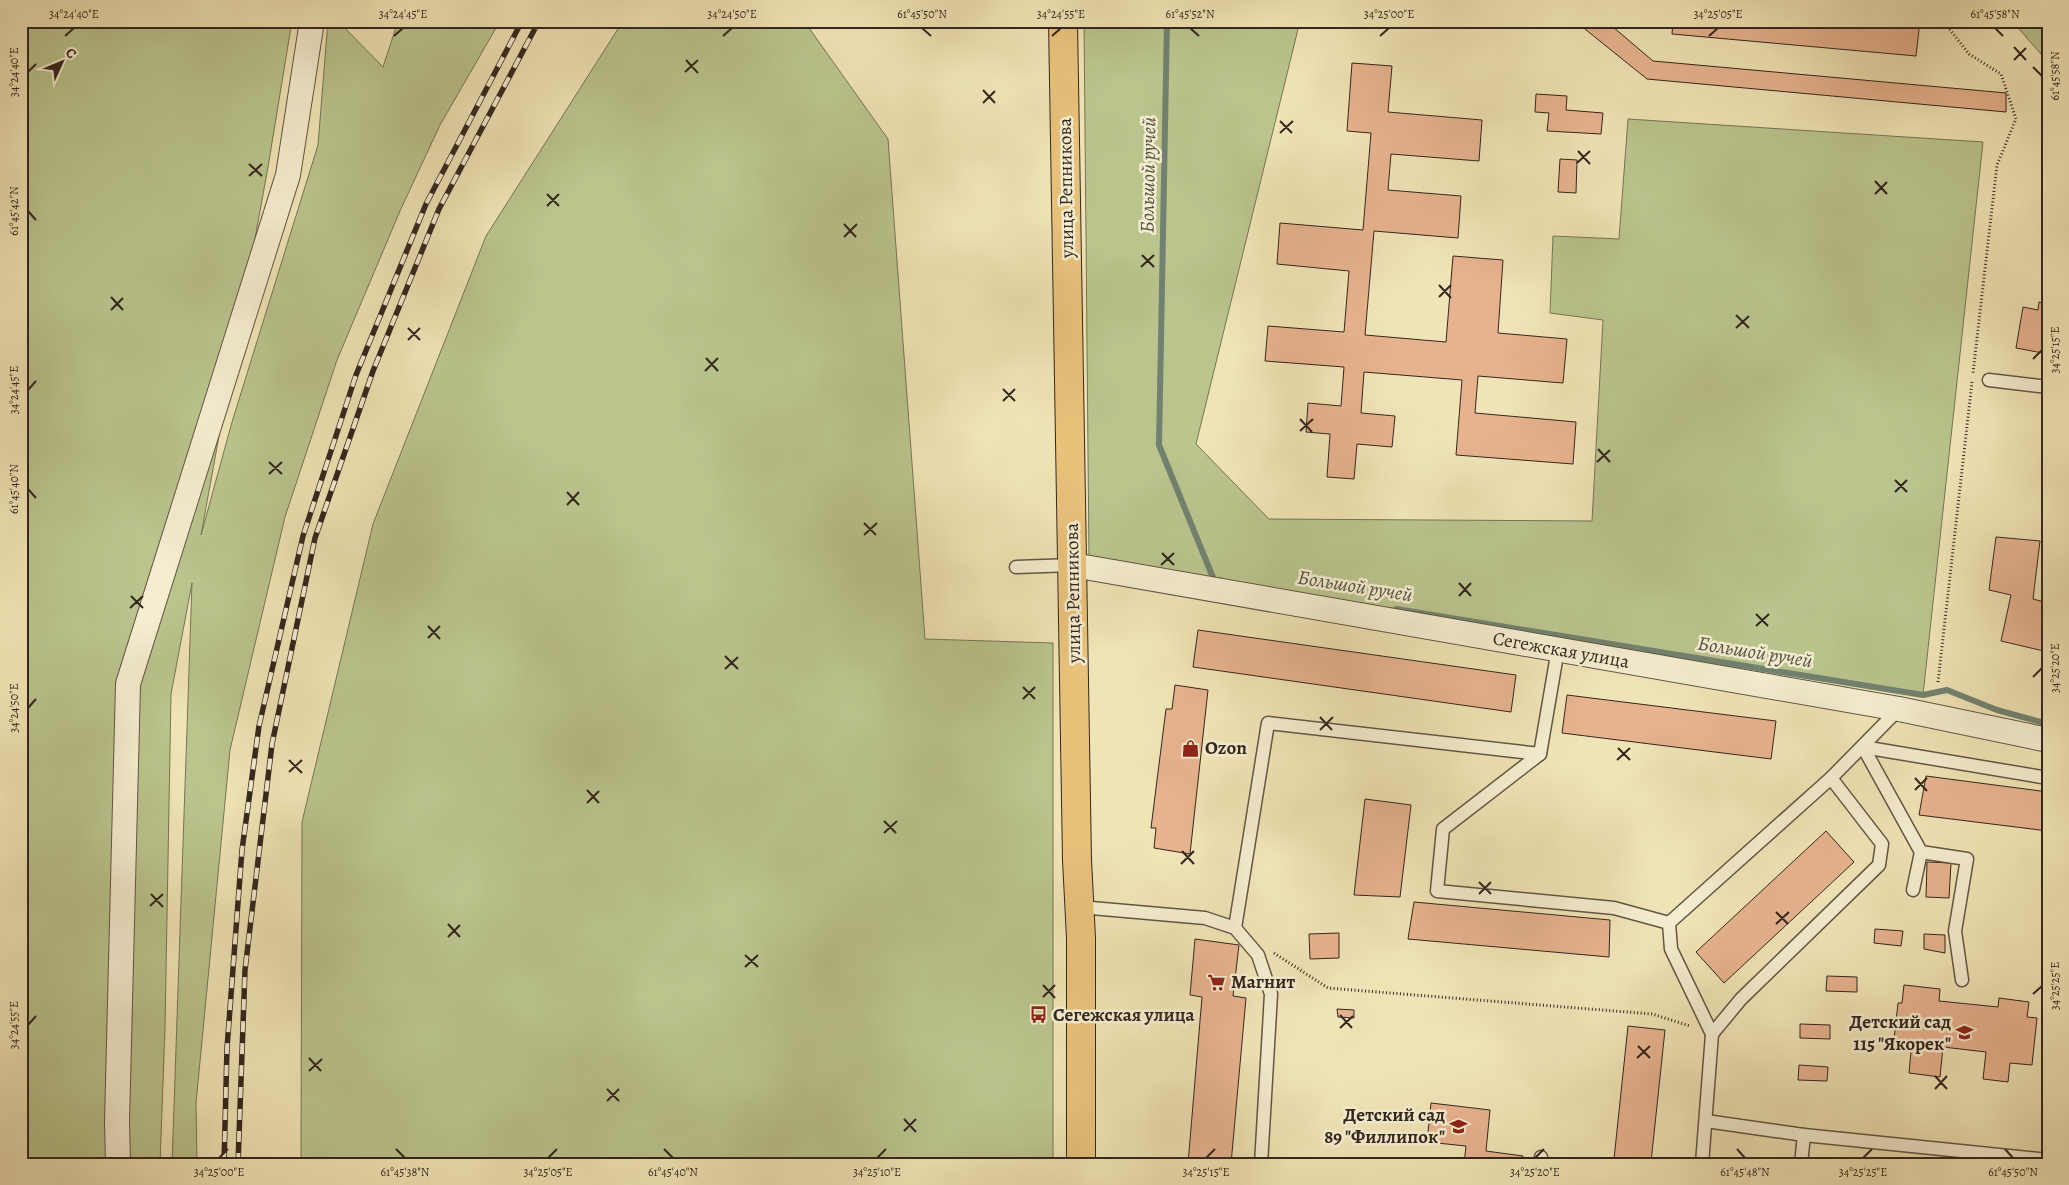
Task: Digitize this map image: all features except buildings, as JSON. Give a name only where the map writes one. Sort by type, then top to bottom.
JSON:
[{"type":"main road","name":"улица Репникова","points":[[1063,21],[1077,860],[1080,907],[1081,1164]]},
{"type":"street","points":[[118,1164],[117,1122],[128,684],[288,175],[312,21]]},
{"type":"street","name":"Сегежская улица","points":[[1073,565],[1899,709],[2048,740]]},
{"type":"lane","points":[[1989,380],[2048,386]]},
{"type":"lane","points":[[1016,567],[1073,565]]},
{"type":"lane","points":[[1558,650],[1540,754],[1443,829],[1437,891],[1614,908],[1669,923]]},
{"type":"lane","points":[[1669,923],[1831,778],[1899,709]]},
{"type":"lane","points":[[1235,928],[1268,723],[1540,754]]},
{"type":"lane","points":[[1863,747],[2048,778]]},
{"type":"lane","points":[[1863,747],[1921,852],[1913,890]]},
{"type":"lane","points":[[1712,1034],[1741,999],[1879,865],[1882,844],[1831,778]]},
{"type":"lane","points":[[1921,852],[1968,860],[1955,931],[1962,980]]},
{"type":"lane","points":[[1080,907],[1205,918],[1235,928],[1258,955],[1271,994],[1261,1164]]},
{"type":"lane","points":[[1669,923],[1671,949],[1712,1034],[1702,1164]]},
{"type":"lane","points":[[1706,1121],[1804,1135],[2048,1160]]},
{"type":"lane","points":[[1801,1164],[1804,1135]]},
{"type":"path","points":[[1938,682],[1997,165],[2016,119],[2000,74],[1968,54],[1943,21]]},
{"type":"path","points":[[1266,948],[1328,988],[1652,1014],[1712,1034]]},
{"type":"green space","points":[[21,21],[292,21],[268,167],[201,535],[232,422],[318,145],[328,21],[338,21],[383,67],[398,21],[500,21],[440,125],[400,211],[337,360],[285,517],[230,750],[196,1103],[197,1164],[172,1164],[192,583],[171,694],[165,1028],[160,1164],[21,1164]]},
{"type":"green space","points":[[623,21],[804,21],[888,139],[925,639],[1053,643],[1053,1164],[301,1164],[302,822],[373,524],[486,236]]},
{"type":"green space","points":[[1084,21],[1300,21],[1196,444],[1269,519],[1592,521],[1603,320],[1550,313],[1553,236],[1619,239],[1628,119],[1983,142],[1923,695],[1089,559]]},
{"type":"green space","points":[[2012,21],[2048,21],[2048,62]]},
{"type":"waterway","name":"Большой ручей","points":[[1167,21],[1159,445],[1214,580],[1219,580]]},
{"type":"waterway","name":"Большой ручей","points":[[1396,609],[1923,695],[1947,690],[1997,710],[2048,724]]},
{"type":"railway","points":[[224,1164],[227,1048],[242,850],[259,726],[303,536],[356,375],[426,204],[522,21]]},
{"type":"railway","points":[[238,1164],[245,970],[272,744],[315,538],[373,371],[439,209],[539,21]]},
{"type":"place","name":"Ozon","points":[[1191,748]]},
{"type":"place","name":"Магнит","points":[[1217,982]]},
{"type":"place","name":"Сегежская улица","points":[[1039,1015]]},
{"type":"place","name":"Детский сад 115 \"Якорек\"","points":[[1965,1033]]},
{"type":"place","name":"Детский сад 89 \"Филлипок\"","points":[[1459,1126]]}]
